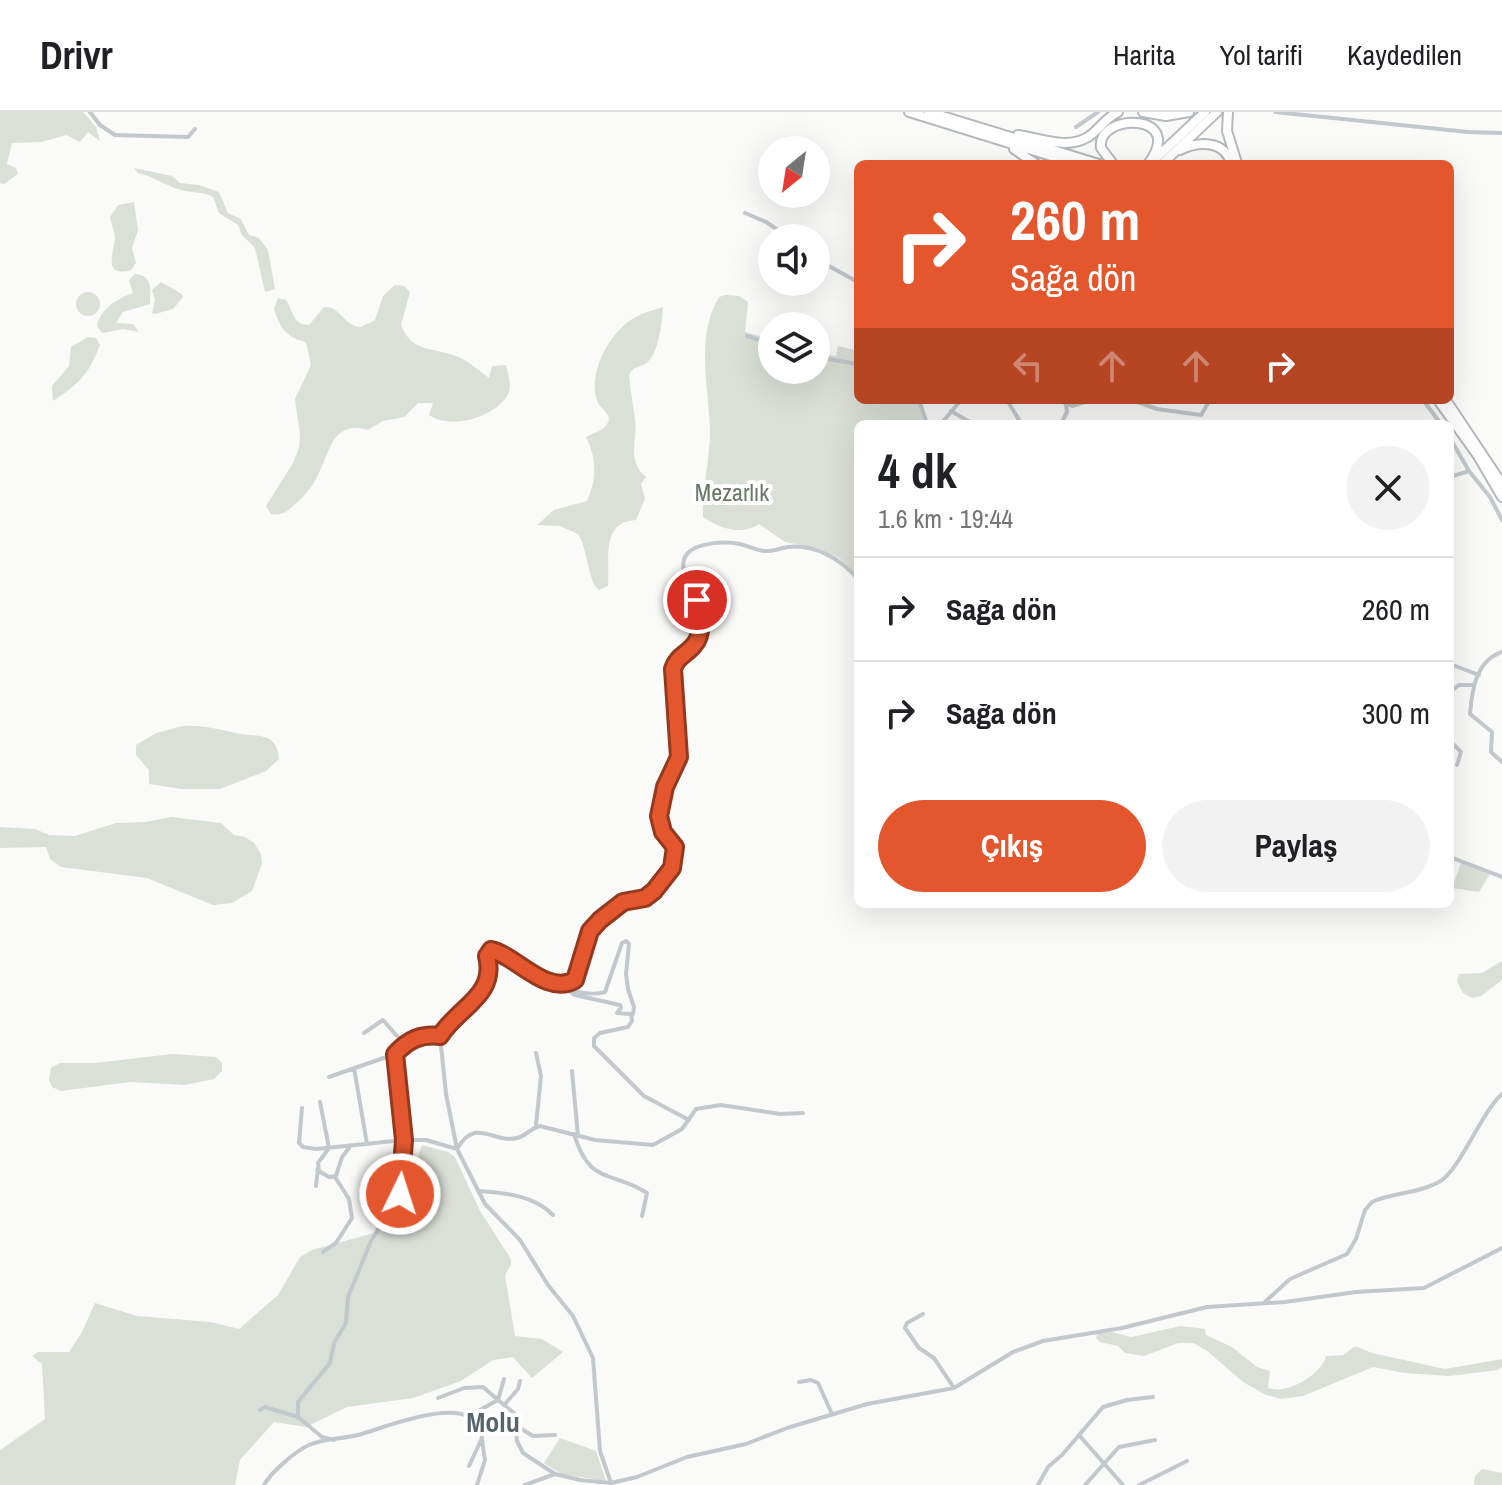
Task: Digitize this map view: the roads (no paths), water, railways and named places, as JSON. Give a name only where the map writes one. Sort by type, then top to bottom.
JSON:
[{"type":"highway","points":[[909,112],[1085,160]]},
{"type":"highway","points":[[929,112],[1065,160]]},
{"type":"highway","points":[[981,131],[1069,143],[1091,135],[1109,116],[1118,112]]},
{"type":"highway","points":[[1143,112],[1166,116],[1189,112]]},
{"type":"highway","points":[[1153,160],[1205,112]]},
{"type":"highway","points":[[1166,160],[1217,112]]},
{"type":"highway","points":[[1228,112],[1227,131],[1233,160]]},
{"type":"highway","points":[[1110,160],[1101,148],[1102,132],[1112,120],[1133,115],[1151,123],[1158,135],[1158,149],[1151,160]]},
{"type":"highway","points":[[981,131],[1031,160]]},
{"type":"highway","points":[[1175,152],[1196,145],[1214,145],[1227,153],[1231,160]]},
{"type":"highway","points":[[1449,404],[1502,484]]},
{"type":"highway","points":[[1454,422],[1502,497]]},
{"type":"street","points":[[90,112],[104,129],[117,136],[188,137],[195,129]]},
{"type":"street","points":[[1076,127],[1098,112]]},
{"type":"street","points":[[1275,112],[1502,133]]},
{"type":"street","points":[[745,213],[769,224]]},
{"type":"street","points":[[830,267],[854,280]]},
{"type":"street","points":[[747,336],[758,340]]},
{"type":"street","points":[[830,359],[854,363]]},
{"type":"street","points":[[944,420],[957,404]]},
{"type":"street","points":[[1009,404],[1019,420]]},
{"type":"street","points":[[1063,420],[1066,405],[1080,404]]},
{"type":"street","points":[[1143,404],[1201,415],[1207,404]]},
{"type":"street","points":[[1202,404],[1203,411]]},
{"type":"street","points":[[951,411],[966,420]]},
{"type":"street","points":[[1454,445],[1502,520]]},
{"type":"street","points":[[1454,476],[1469,471]]},
{"type":"street","points":[[558,984],[572,982],[578,976],[584,945],[590,931],[600,920],[623,902],[650,895],[666,877],[675,858],[675,847],[663,832],[659,816],[665,787],[679,757],[673,669],[678,658],[694,646],[700,635],[697,600],[683,566],[687,554],[723,542],[762,551],[796,547],[822,552],[847,566],[854,574]]},
{"type":"street","points":[[1502,652],[1485,660],[1474,685],[1471,715],[1492,732],[1491,752],[1502,762]]},
{"type":"street","points":[[1454,666],[1479,675]]},
{"type":"street","points":[[1454,689],[1459,685],[1474,685]]},
{"type":"street","points":[[1454,745],[1461,752],[1457,765]]},
{"type":"street","points":[[1454,859],[1502,877]]},
{"type":"street","points":[[568,990],[605,992],[622,943],[626,941],[629,944],[628,989],[634,1007],[630,1025],[625,1029],[596,1035],[594,1046],[644,1096],[689,1120]]},
{"type":"street","points":[[611,1483],[600,1451],[593,1358],[573,1316],[548,1285],[520,1240],[490,1210],[457,1149],[441,1063],[440,1036],[487,982],[490,973],[487,956],[491,950],[575,995],[619,1005],[621,1008],[617,1013],[632,1015]]},
{"type":"street","points":[[364,1033],[383,1020],[404,1044]]},
{"type":"street","points":[[329,1077],[395,1054],[404,1044],[422,1034],[440,1036]]},
{"type":"street","points":[[536,1053],[541,1076],[536,1126]]},
{"type":"street","points":[[298,1417],[298,1402],[330,1363],[334,1343],[346,1323],[348,1297],[371,1241],[400,1194],[404,1140],[395,1054]]},
{"type":"street","points":[[354,1068],[367,1144]]},
{"type":"street","points":[[572,1071],[576,1135],[584,1159],[605,1176],[647,1193],[642,1216]]},
{"type":"street","points":[[1264,1303],[1290,1279],[1347,1254],[1356,1239],[1365,1210],[1372,1202],[1422,1189],[1447,1176],[1502,1094]]},
{"type":"street","points":[[316,1186],[318,1163],[329,1148],[320,1102]]},
{"type":"street","points":[[457,1149],[465,1138],[474,1133],[515,1139],[536,1126],[601,1141],[656,1144],[680,1131],[696,1109],[721,1105],[780,1114],[803,1113]]},
{"type":"street","points":[[302,1108],[300,1145],[316,1149],[426,1140],[457,1149]]},
{"type":"street","points":[[335,1177],[340,1170],[342,1157],[350,1147]]},
{"type":"street","points":[[318,1168],[329,1177],[335,1177]]},
{"type":"street","points":[[323,1252],[336,1243],[352,1218],[349,1199],[335,1177]]},
{"type":"street","points":[[478,1191],[523,1197],[543,1206],[553,1215]]},
{"type":"street","points":[[438,1398],[464,1388],[483,1387],[514,1413],[517,1441],[523,1453],[555,1474],[598,1484],[611,1483],[637,1477],[687,1457],[746,1444],[867,1404],[954,1388],[1013,1352],[1043,1341],[1122,1328],[1207,1307],[1424,1288],[1502,1248]]},
{"type":"street","points":[[923,1314],[907,1323],[905,1328],[919,1348],[934,1358],[954,1388]]},
{"type":"street","points":[[471,1415],[498,1400],[504,1379]]},
{"type":"street","points":[[799,1382],[811,1380],[818,1383],[832,1414]]},
{"type":"street","points":[[505,1404],[518,1389],[520,1381]]},
{"type":"street","points":[[1038,1485],[1048,1467],[1105,1405],[1153,1397]]},
{"type":"street","points":[[260,1410],[265,1407],[298,1417],[312,1430],[334,1440]]},
{"type":"street","points":[[264,1485],[277,1467],[309,1445],[421,1416],[459,1413],[471,1415],[477,1420],[482,1438],[485,1460],[477,1485]]},
{"type":"street","points":[[516,1425],[533,1436],[555,1435]]},
{"type":"street","points":[[1079,1435],[1123,1485]]},
{"type":"street","points":[[469,1466],[482,1438]]},
{"type":"street","points":[[1085,1485],[1114,1451],[1125,1445],[1155,1440]]},
{"type":"street","points":[[1139,1485],[1187,1461]]},
{"type":"street","points":[[526,1485],[555,1474]]},
{"type":"district","name":"Molu","points":[[493,1422]]},
{"type":"park label","name":"Mezarlık","points":[[732,493]]}]
